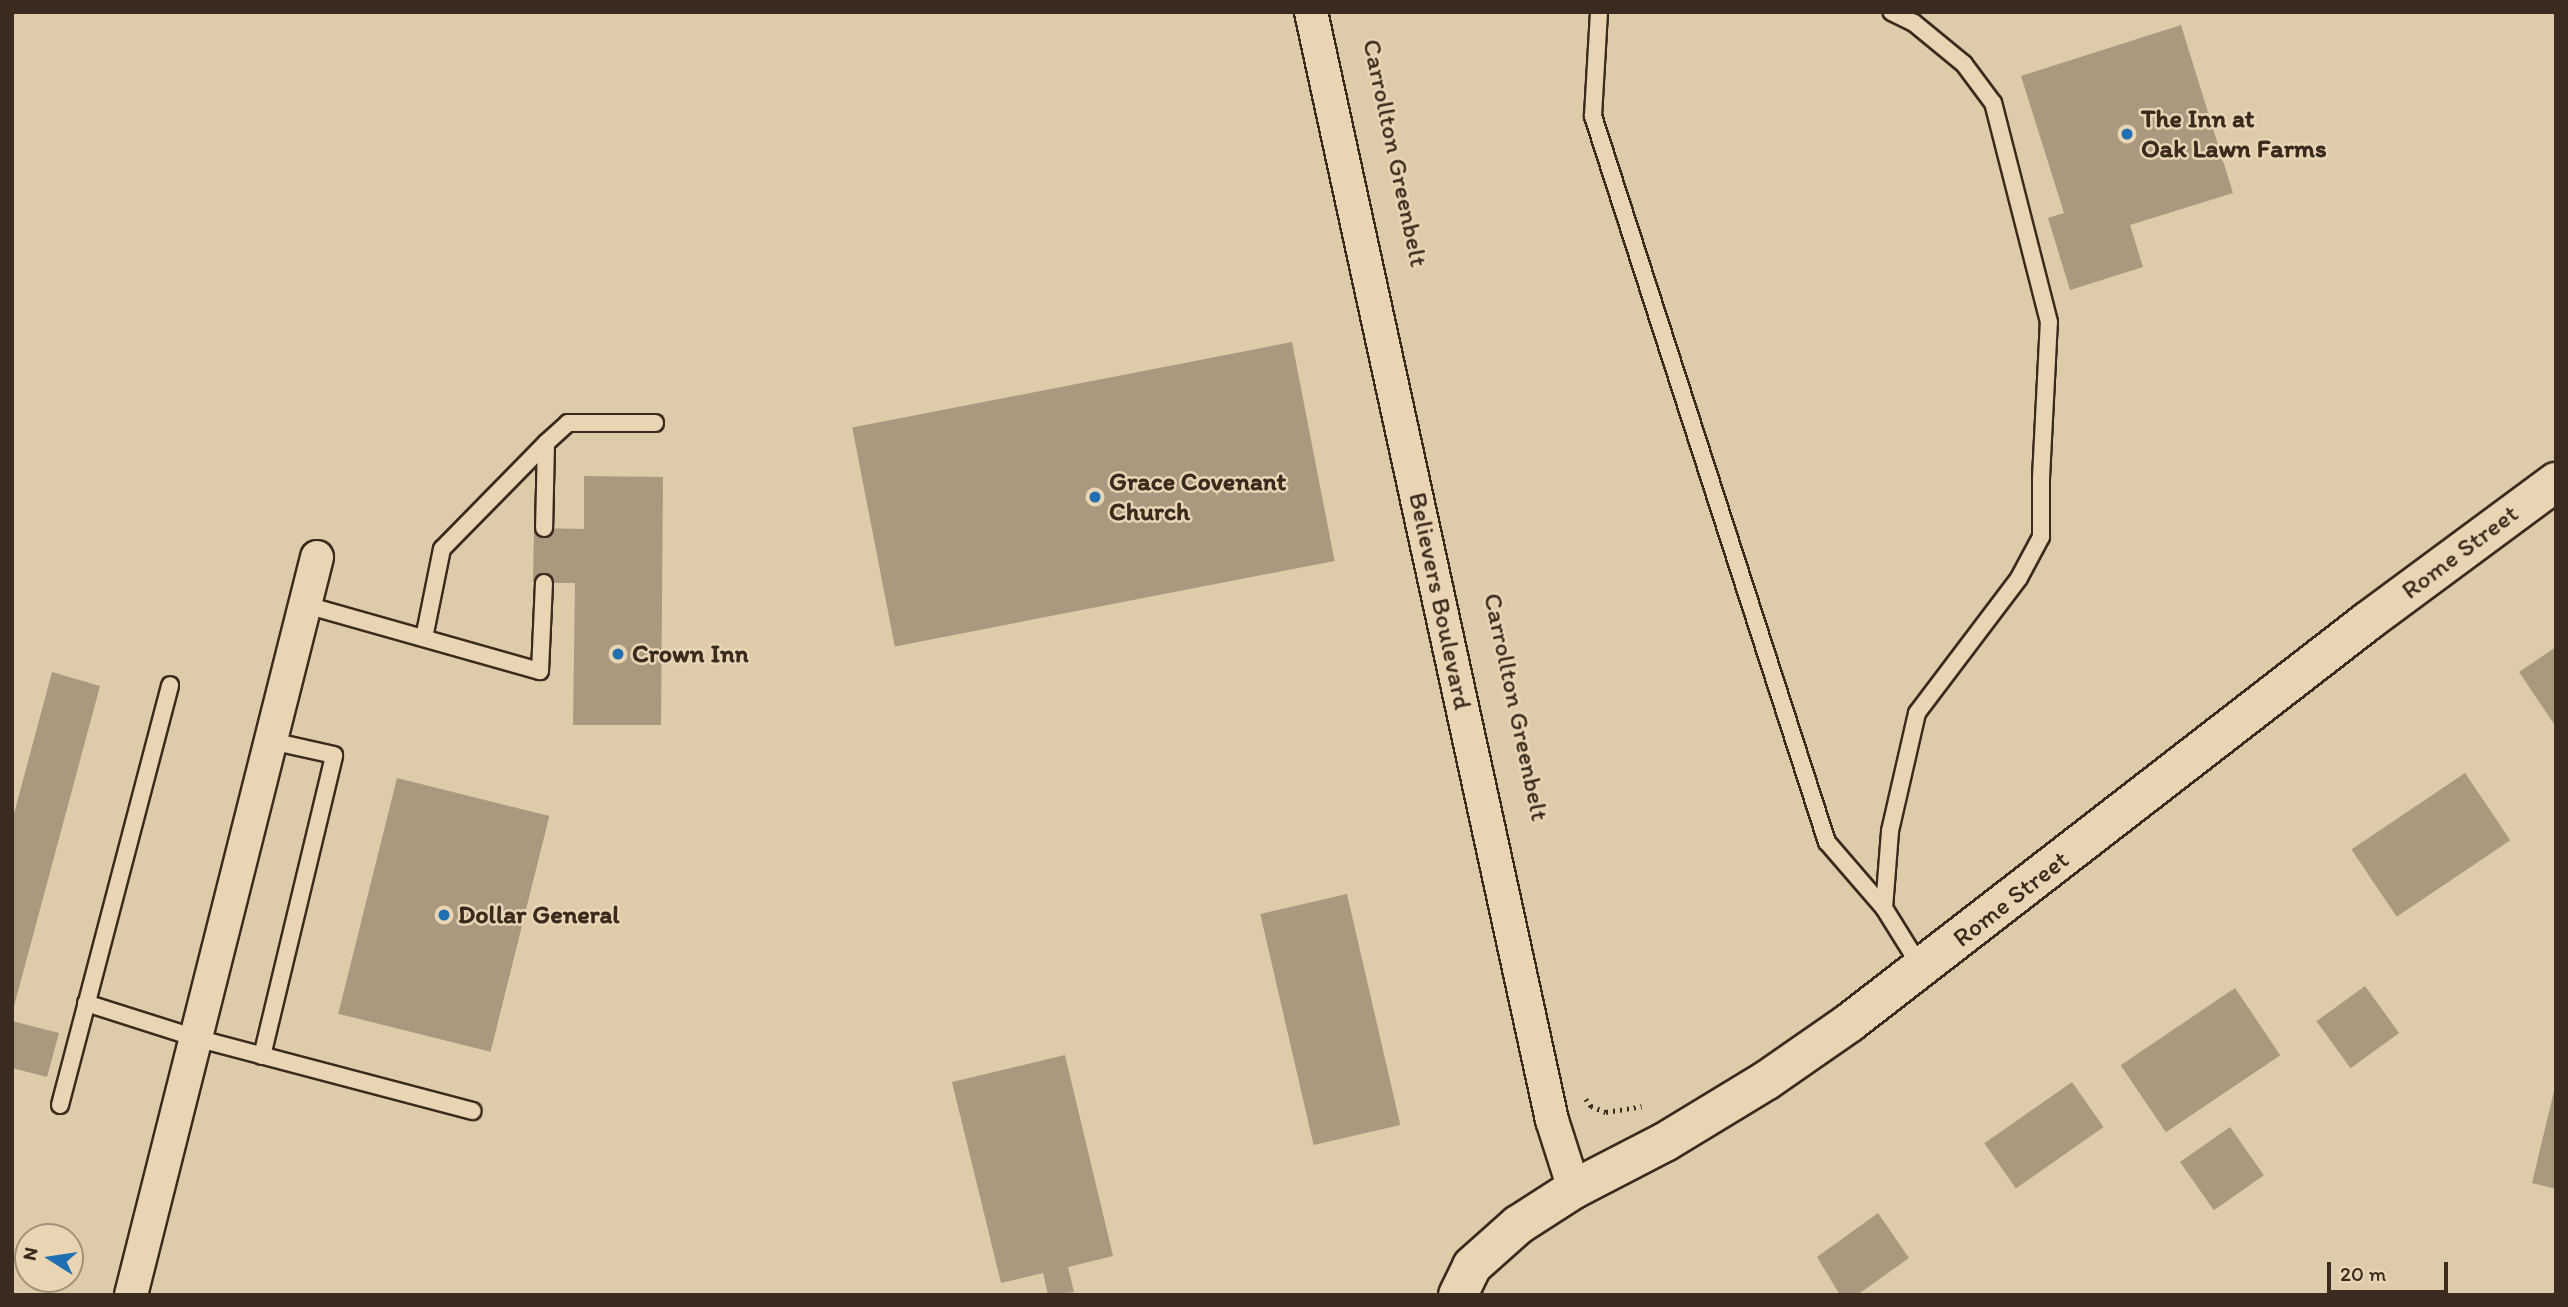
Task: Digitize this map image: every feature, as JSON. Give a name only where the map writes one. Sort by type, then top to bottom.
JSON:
[{"type":"street","name":"Believers Boulevard","points":[[1311,12],[1552,1119],[1574,1189]]},
{"type":"street","name":"Rome Street","points":[[1458,1295],[1472,1266],[1518,1225],[1574,1189],[1664,1142],[1767,1080],[1922,969],[2368,621],[2556,482]]},
{"type":"street","points":[[131,1295],[317,557]]},
{"type":"lane","points":[[1600,12],[1593,116],[1827,842],[1884,908],[1922,969]]},
{"type":"lane","points":[[1884,908],[1890,831],[1917,713],[2019,578],[2041,537],[2041,478],[2049,322],[1993,103],[1964,64],[1914,23],[1891,12]]},
{"type":"lane","points":[[424,638],[443,549],[546,443],[568,423],[655,424]]},
{"type":"lane","points":[[544,528],[546,443]]},
{"type":"lane","points":[[306,605],[540,671],[544,583]]},
{"type":"lane","points":[[60,1105],[170,685]]},
{"type":"lane","points":[[262,1056],[334,755],[271,741]]},
{"type":"lane","points":[[86,1003],[196,1038],[473,1111]]},
{"type":"path","points":[[1581,1090],[1591,1106],[1606,1112],[1644,1106]]},
{"type":"building","name":"The Inn at Oak Lawn Farms","points":[[2181,25],[2233,193],[2130,225],[2143,267],[2070,290],[2048,218],[2064,213],[2021,76]]},
{"type":"building","name":"Grace Covenant Church","points":[[1292,342],[1335,561],[895,646],[852,427]]},
{"type":"building","name":"Crown Inn","points":[[584,476],[663,477],[661,725],[573,725],[575,583],[533,583],[534,528],[584,529]]},
{"type":"building","points":[[2556,647],[2556,727],[2519,672]]},
{"type":"building","points":[[52,672],[100,686],[13,1010],[12,821]]},
{"type":"building","points":[[2465,773],[2510,840],[2397,917],[2351,850]]},
{"type":"building","name":"Dollar General","points":[[397,778],[549,816],[491,1052],[338,1014]]},
{"type":"building","points":[[1347,894],[1400,1125],[1314,1145],[1260,914]]},
{"type":"building","points":[[2365,986],[2399,1033],[2351,1068],[2316,1021]]},
{"type":"building","points":[[2235,988],[2280,1055],[2166,1132],[2121,1065]]},
{"type":"building","points":[[12,1021],[59,1033],[47,1077],[12,1068]]},
{"type":"building","points":[[1065,1055],[1113,1256],[1068,1267],[1074,1292],[1048,1295],[1043,1273],[1001,1283],[952,1082]]},
{"type":"building","points":[[2072,1082],[2104,1127],[2016,1188],[1984,1143]]},
{"type":"building","points":[[2556,1087],[2556,1189],[2532,1183]]},
{"type":"building","points":[[2230,1127],[2264,1175],[2214,1210],[2180,1162]]},
{"type":"building","points":[[1878,1213],[1909,1258],[1857,1295],[1840,1295],[1817,1257]]},
{"type":"place","name":"The Inn at Oak Lawn Farms","points":[[2127,134]]},
{"type":"place","name":"Grace Covenant Church","points":[[1095,497]]},
{"type":"place","name":"Crown Inn","points":[[618,654]]},
{"type":"place","name":"Dollar General","points":[[444,915]]}]
